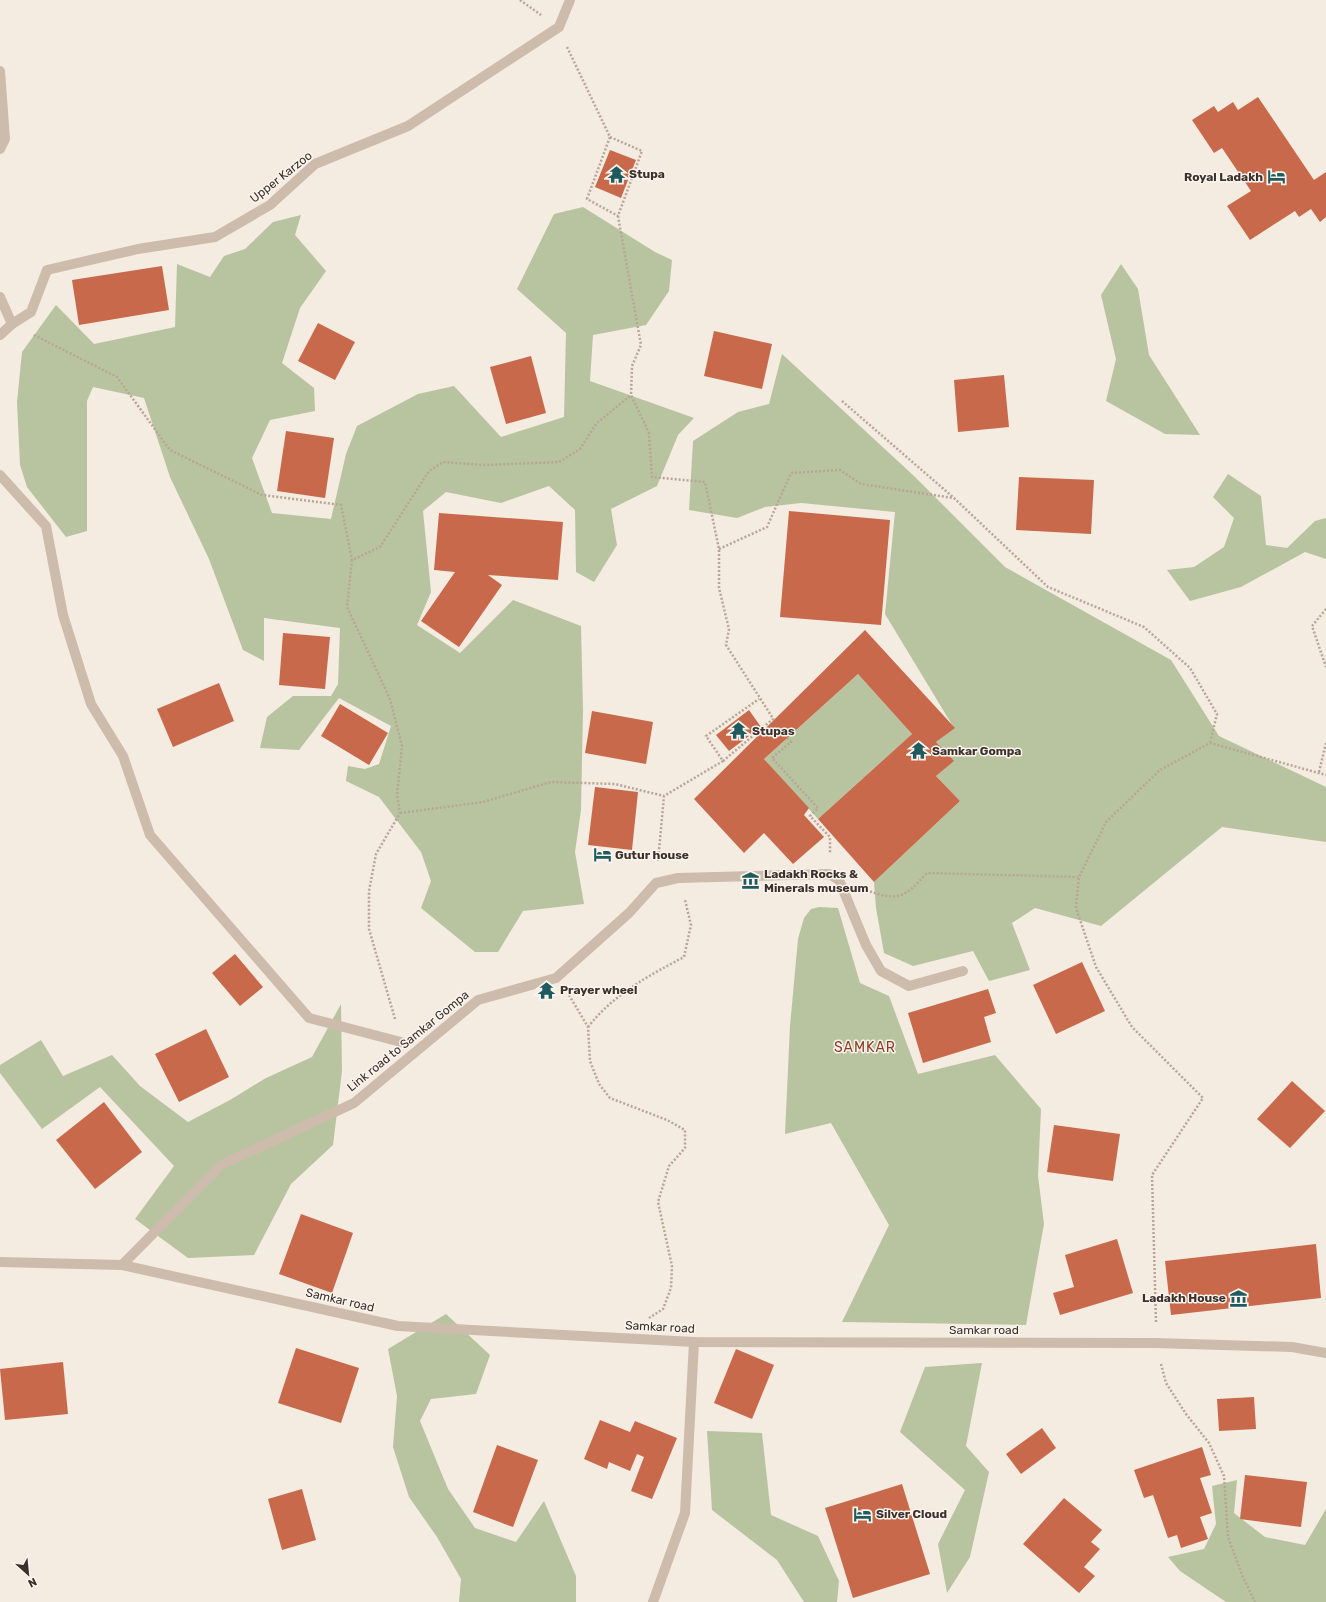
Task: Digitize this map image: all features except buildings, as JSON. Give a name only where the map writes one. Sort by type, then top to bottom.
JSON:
[{"type":"street","points":[[559,27],[570,0]]},
{"type":"street","name":"Upper Karzoo","points":[[0,335],[12,324],[31,312],[48,270],[138,249],[215,237],[270,205],[315,164],[408,126],[559,27]]},
{"type":"street","points":[[0,71],[5,139],[0,149]]},
{"type":"street","points":[[0,297],[12,324]]},
{"type":"street","points":[[0,475],[46,526],[63,616],[91,704],[123,756],[150,835],[309,1018],[401,1042]]},
{"type":"street","points":[[656,883],[678,878],[829,874],[839,880],[866,945],[881,971],[909,986],[962,971]]},
{"type":"street","name":"Link road to Samkar Gompa","points":[[122,1265],[221,1165],[354,1103],[478,1000],[556,978],[629,913],[656,883]]},
{"type":"street","name":"Samkar road","points":[[0,1262],[122,1265],[398,1326],[694,1342],[1156,1343],[1292,1346],[1326,1353]]},
{"type":"street","points":[[653,1602],[685,1513],[694,1342]]},
{"type":"path","points":[[400,813],[483,802],[551,782],[615,784],[664,796],[723,761],[774,719],[759,699],[726,645],[729,629],[719,588],[718,549],[705,482],[652,477],[649,433],[631,395],[632,366],[642,345],[618,216],[642,151],[610,137],[559,27]]},
{"type":"path","points":[[610,137],[587,199],[618,216]]},
{"type":"path","points":[[12,324],[116,376],[170,450],[262,495],[341,505],[352,560],[347,607],[390,699],[402,746],[397,795],[400,813],[376,854],[370,891],[368,929],[401,1042]]},
{"type":"path","points":[[352,560],[380,547],[429,471],[443,462],[484,466],[560,462],[580,449],[596,424],[631,395]]},
{"type":"path","points":[[842,401],[954,498],[1048,587],[1144,627],[1190,668],[1217,714],[1210,743]]},
{"type":"path","points":[[718,549],[767,527],[791,473],[840,470],[861,484],[954,498]]},
{"type":"path","points":[[1326,610],[1312,626],[1326,667]]},
{"type":"path","points":[[723,761],[706,736],[759,699]]},
{"type":"path","points":[[787,738],[791,742],[772,758],[818,808],[810,816],[830,837],[829,874]]},
{"type":"path","points":[[1254,1602],[1242,1576],[1228,1537],[1224,1476],[1209,1443],[1186,1414],[1166,1383],[1156,1343],[1152,1175],[1203,1098],[1132,1027],[1096,967],[1076,908],[1079,877],[1106,822],[1160,770],[1210,743],[1326,775]]},
{"type":"path","points":[[1319,772],[1326,743]]},
{"type":"path","points":[[656,883],[664,796]]},
{"type":"path","points":[[839,880],[886,898],[908,893],[926,873],[1079,877]]},
{"type":"path","points":[[588,1027],[601,1010],[626,990],[684,957],[691,925],[678,878]]},
{"type":"path","points":[[556,978],[565,988],[588,1027],[590,1061],[599,1084],[610,1098],[667,1120],[685,1130],[685,1148],[669,1166],[658,1202],[672,1266],[671,1288],[663,1309],[643,1322],[639,1328],[643,1339]]},
{"type":"green space","points":[[583,207],[655,252],[672,260],[669,291],[646,325],[593,335],[590,381],[694,418],[678,435],[657,486],[611,509],[617,545],[594,582],[576,572],[575,510],[549,486],[501,503],[446,492],[423,511],[431,592],[417,625],[460,653],[513,600],[581,626],[583,710],[581,810],[575,852],[584,904],[523,911],[498,952],[475,952],[421,908],[431,881],[421,852],[379,797],[346,781],[348,766],[365,769],[379,764],[391,726],[339,698],[299,750],[260,748],[267,717],[293,696],[331,696],[338,684],[340,628],[264,618],[264,661],[243,650],[209,559],[170,477],[144,398],[93,387],[87,401],[87,531],[66,537],[27,487],[20,465],[17,402],[22,352],[56,305],[94,344],[175,327],[177,264],[210,277],[224,256],[245,249],[273,222],[301,215],[295,235],[326,271],[300,308],[282,363],[314,388],[315,411],[270,420],[252,458],[272,513],[331,519],[346,454],[357,426],[418,394],[454,386],[501,437],[564,417],[566,333],[517,289],[554,214]]},
{"type":"green space","points":[[1121,264],[1138,289],[1149,355],[1200,435],[1165,434],[1106,401],[1116,359],[1101,295]]},
{"type":"green space","points":[[782,354],[914,476],[1005,567],[1171,660],[1219,736],[1326,787],[1326,842],[1222,827],[1101,926],[1035,908],[1012,923],[1030,970],[989,981],[973,951],[913,966],[884,953],[876,908],[874,882],[960,801],[936,776],[953,761],[936,742],[954,728],[885,614],[895,512],[801,503],[765,507],[737,518],[689,510],[693,441],[738,412],[769,404]]},
{"type":"green space","points":[[1228,474],[1261,496],[1266,545],[1287,548],[1315,521],[1326,518],[1326,559],[1305,552],[1241,587],[1190,601],[1167,570],[1194,567],[1224,547],[1234,518],[1213,497]]},
{"type":"green space","points":[[858,674],[912,734],[818,819],[764,759]]},
{"type":"green space","points":[[819,907],[838,908],[860,983],[889,996],[918,1074],[995,1055],[1041,1109],[1038,1176],[1044,1224],[1026,1325],[842,1322],[889,1225],[831,1123],[785,1134],[790,1026],[798,939],[804,918],[811,909]]},
{"type":"green space","points":[[341,1004],[342,1071],[333,1145],[291,1184],[254,1255],[188,1258],[135,1219],[174,1166],[100,1087],[42,1129],[0,1073],[0,1065],[41,1040],[63,1076],[112,1055],[140,1086],[188,1122],[230,1100],[266,1078],[312,1057]]},
{"type":"green space","points":[[446,1314],[490,1355],[476,1394],[431,1399],[420,1421],[448,1489],[475,1528],[516,1542],[544,1501],[576,1576],[576,1602],[459,1602],[461,1579],[437,1537],[409,1497],[393,1447],[397,1396],[388,1349]]},
{"type":"green space","points":[[982,1363],[966,1446],[989,1472],[970,1557],[947,1593],[938,1544],[965,1490],[900,1432],[925,1367]]},
{"type":"green space","points":[[707,1431],[762,1433],[771,1515],[818,1536],[839,1581],[837,1602],[804,1602],[777,1560],[712,1510]]},
{"type":"green space","points":[[1237,1480],[1234,1513],[1265,1537],[1305,1545],[1326,1509],[1326,1602],[1226,1602],[1180,1571],[1168,1557],[1204,1549],[1216,1524],[1212,1486]]},
{"type":"place","name":"Stupa","points":[[616,174]]},
{"type":"place","name":"Royal Ladakh","points":[[1276,177]]},
{"type":"place","name":"Stupas","points":[[739,731]]},
{"type":"place","name":"Samkar Gompa","points":[[919,751]]},
{"type":"place","name":"Gutur house","points":[[602,855]]},
{"type":"place","name":"Ladakh Rocks & Minerals museum","points":[[751,881]]},
{"type":"place","name":"Prayer wheel","points":[[547,990]]},
{"type":"place","name":"Ladakh House","points":[[1239,1298]]},
{"type":"place","name":"Silver Cloud","points":[[863,1514]]},
{"type":"district","name":"SAMKAR","points":[[865,1047]]}]
